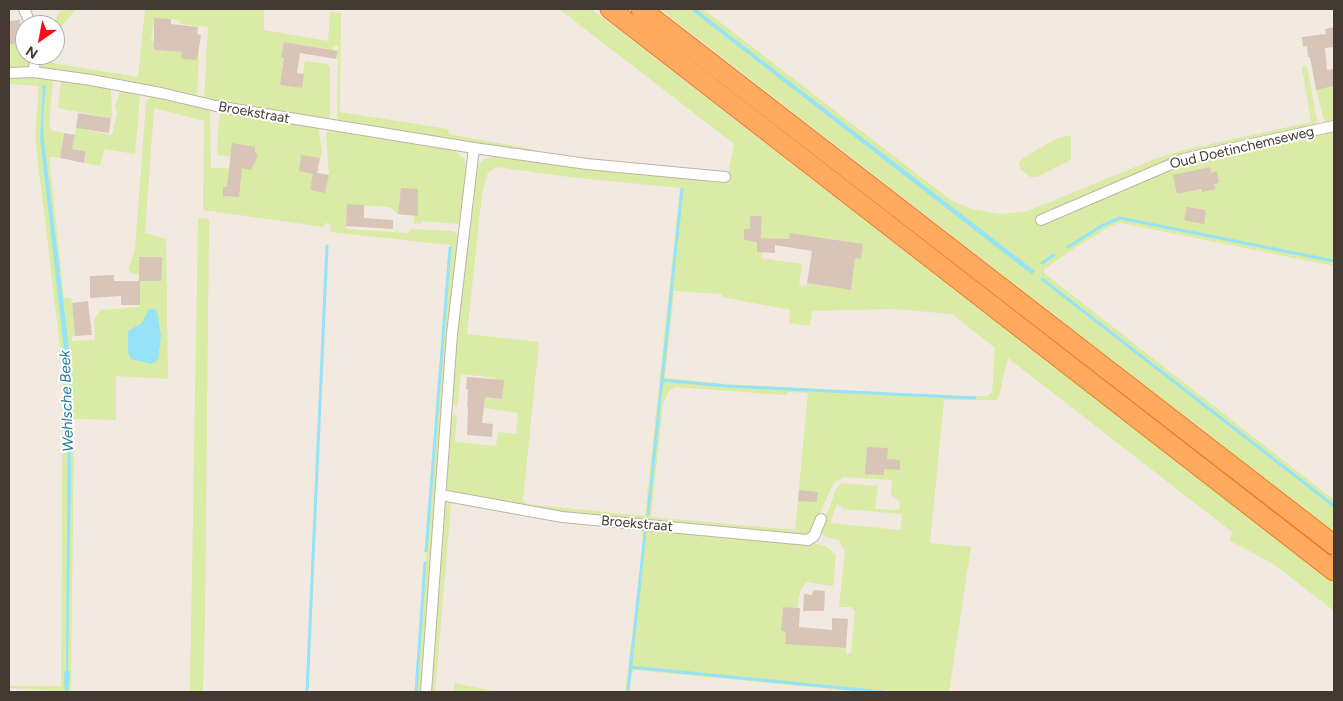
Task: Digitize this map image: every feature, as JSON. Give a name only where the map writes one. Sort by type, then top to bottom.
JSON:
[{"type":"highway","points":[[610,9],[1334,571]]},
{"type":"highway","points":[[641,9],[1334,545]]},
{"type":"street","points":[[34,65],[34,72]]},
{"type":"street","name":"Broekstraat","points":[[9,73],[34,72],[145,90],[287,119],[474,148],[588,164],[725,177]]},
{"type":"street","name":"Oud Doetinchemseweg","points":[[1042,220],[1168,164],[1334,126]]},
{"type":"street","points":[[426,692],[442,495],[452,334],[474,148]]},
{"type":"street","name":"Broekstraat","points":[[442,495],[562,517],[808,540],[814,536],[821,520]]},
{"type":"green space","points":[[62,9],[76,9],[65,22],[65,15],[58,15]]},
{"type":"green space","points":[[145,9],[264,9],[264,30],[328,41],[330,12],[341,13],[340,112],[448,129],[449,134],[531,149],[536,152],[339,122],[337,116],[338,46],[333,46],[333,54],[328,58],[326,57],[327,49],[284,42],[281,57],[289,59],[293,73],[303,74],[305,61],[327,64],[330,67],[330,116],[327,120],[237,106],[204,98],[208,27],[180,24],[180,21],[171,19],[154,18],[151,41],[155,41],[154,50],[167,51],[168,32],[182,52],[182,59],[199,53],[197,96],[195,98],[43,69],[41,65],[64,65],[138,77]]},
{"type":"green space","points":[[559,9],[591,9],[594,11],[1334,583],[1334,611],[1272,563],[1230,541],[1232,532],[1008,358],[999,396],[996,400],[944,400],[930,543],[971,547],[949,692],[862,692],[634,670],[631,674],[629,692],[625,692],[643,544],[642,531],[639,529],[543,519],[455,502],[451,504],[435,692],[430,692],[444,508],[452,500],[567,520],[804,541],[826,546],[836,555],[833,586],[806,582],[800,592],[797,608],[783,607],[781,631],[786,632],[785,644],[795,644],[796,633],[799,634],[798,644],[846,648],[846,655],[851,653],[855,611],[851,607],[839,607],[845,551],[839,540],[826,537],[820,533],[836,489],[842,483],[878,486],[875,509],[899,510],[900,501],[891,495],[892,480],[844,477],[834,482],[811,533],[800,536],[550,513],[456,496],[446,489],[445,485],[450,417],[457,414],[455,442],[496,446],[498,432],[516,434],[518,413],[484,408],[485,397],[502,399],[503,390],[495,389],[496,378],[461,374],[457,407],[451,402],[463,259],[478,165],[485,159],[498,155],[641,174],[727,180],[734,144]],"holes":[[[497,167],[569,177],[680,188],[645,516],[527,504],[523,500],[539,342],[467,334],[482,194],[488,172]],[[750,216],[762,217],[761,238],[775,238],[775,245],[787,247],[791,233],[862,244],[861,259],[855,258],[851,290],[807,283],[806,286],[799,285],[802,264],[761,258],[763,252],[757,252],[757,242],[744,240],[745,230],[750,229]],[[674,291],[722,294],[722,297],[790,310],[789,323],[810,326],[812,311],[892,309],[952,314],[995,348],[992,392],[987,396],[944,396],[727,384],[665,378]],[[675,387],[785,395],[789,392],[808,393],[795,530],[651,517],[663,404],[669,391]],[[837,504],[844,509],[902,514],[900,530],[830,523]]]},
{"type":"green space","points":[[660,9],[703,9],[952,201],[971,209],[1001,214],[1028,211],[1157,158],[1188,149],[1311,122],[1302,67],[1307,66],[1317,120],[1315,126],[1168,160],[1071,203],[1195,160],[1334,131],[1334,266],[1121,223],[1113,225],[1081,244],[1044,269],[1044,273],[1334,500],[1334,532]]},
{"type":"green space","points":[[15,20],[15,65],[32,65],[32,67],[9,69],[9,21]]},
{"type":"green space","points":[[38,77],[53,80],[49,126],[51,130],[64,133],[60,158],[49,157],[64,298],[71,298],[72,303],[75,336],[72,337],[72,341],[95,340],[94,319],[101,310],[140,307],[140,281],[147,281],[147,270],[139,270],[139,274],[133,274],[128,270],[135,249],[146,103],[150,97],[210,110],[211,168],[242,168],[244,158],[217,155],[221,112],[318,127],[322,150],[317,173],[329,175],[326,134],[329,129],[453,149],[464,159],[467,176],[460,222],[457,224],[422,221],[420,224],[414,223],[414,216],[398,214],[389,207],[347,204],[346,229],[408,233],[412,229],[452,231],[458,234],[445,367],[421,692],[416,692],[450,245],[330,232],[331,224],[325,223],[324,227],[203,210],[204,121],[154,108],[145,233],[166,239],[168,379],[116,376],[116,420],[74,419],[71,692],[9,688],[9,686],[61,686],[63,371],[35,137],[39,86],[9,84],[9,78]]},
{"type":"green space","points":[[63,80],[111,88],[112,118],[58,108],[60,86]]},
{"type":"green space","points":[[1334,86],[1334,122],[1325,124],[1316,90]]},
{"type":"green space","points":[[120,91],[137,94],[140,97],[135,154],[104,149],[100,166],[84,163],[86,151],[72,149],[76,128],[112,135],[117,114],[115,106]]},
{"type":"green space","points":[[1071,135],[1071,160],[1037,177],[1030,177],[1020,169],[1019,163],[1022,159],[1055,139]]},
{"type":"green space","points":[[198,218],[209,219],[205,619],[203,692],[190,692]]},
{"type":"green space","points":[[454,683],[498,692],[454,692]]},
{"type":"water","points":[[690,9],[696,9],[1035,271],[1032,274],[1017,263]]},
{"type":"water","points":[[43,85],[46,85],[43,118],[44,141],[70,357],[71,480],[68,670],[70,672],[68,692],[65,692],[64,673],[66,670],[68,384],[40,138]]},
{"type":"water","points":[[149,309],[155,309],[157,312],[161,336],[158,360],[151,364],[131,359],[128,352],[128,331],[142,323]]},
{"type":"building","points":[[154,18],[171,19],[171,24],[198,27],[197,34],[201,35],[197,60],[181,59],[182,52],[154,50]]},
{"type":"building","points":[[15,20],[15,44],[9,44],[9,21]]},
{"type":"building","points":[[1334,27],[1334,47],[1325,48],[1327,70],[1333,69],[1334,86],[1316,90],[1310,57],[1308,57],[1307,46],[1303,47],[1302,37],[1326,34],[1325,29]]},
{"type":"building","points":[[284,42],[338,51],[336,59],[300,53],[297,73],[304,74],[302,88],[280,85],[284,58],[281,57]]},
{"type":"building","points":[[78,113],[111,118],[109,133],[76,128]]},
{"type":"building","points":[[64,133],[75,135],[72,149],[86,151],[84,163],[60,158]]},
{"type":"building","points":[[232,143],[255,147],[255,152],[258,156],[251,170],[242,168],[239,197],[223,196],[223,187],[227,187]]},
{"type":"building","points":[[301,155],[320,158],[317,173],[329,175],[325,193],[310,190],[313,174],[299,171]]},
{"type":"building","points":[[1210,167],[1211,173],[1217,171],[1219,183],[1214,184],[1215,189],[1202,192],[1201,189],[1177,194],[1173,175]]},
{"type":"building","points":[[401,188],[418,189],[418,216],[398,214]]},
{"type":"building","points":[[347,204],[364,205],[364,218],[393,220],[393,229],[346,226]]},
{"type":"building","points":[[1187,207],[1206,210],[1204,224],[1184,220]]},
{"type":"building","points":[[750,216],[762,216],[761,238],[789,239],[790,233],[863,244],[861,259],[855,258],[851,290],[807,283],[812,251],[775,245],[775,253],[757,252],[757,242],[744,240],[744,229],[750,229]]},
{"type":"building","points":[[139,257],[162,257],[161,281],[140,281],[140,305],[121,305],[121,296],[90,298],[90,276],[114,275],[114,281],[139,281]]},
{"type":"building","points":[[88,301],[92,335],[75,336],[72,303]]},
{"type":"building","points":[[467,377],[504,380],[502,399],[485,397],[482,423],[493,424],[492,437],[467,435]]},
{"type":"building","points":[[867,447],[888,448],[887,459],[900,460],[900,470],[884,469],[884,475],[865,474]]},
{"type":"building","points":[[799,490],[818,492],[817,502],[798,501]]},
{"type":"building","points":[[813,590],[825,591],[824,611],[803,611],[804,594],[812,595]]},
{"type":"building","points":[[783,607],[800,608],[799,627],[832,630],[832,618],[848,619],[846,648],[785,644],[786,632],[781,631]]},
{"type":"waterway","points":[[648,514],[682,189]]},
{"type":"waterway","points":[[1068,247],[1103,225],[1120,218],[1334,261]]},
{"type":"waterway","points":[[307,692],[327,246]]},
{"type":"waterway","points":[[426,551],[450,248]]},
{"type":"waterway","points":[[1042,263],[1054,255]]},
{"type":"waterway","points":[[1042,279],[1334,506]]},
{"type":"waterway","points":[[662,380],[726,386],[975,398]]},
{"type":"waterway","points":[[628,692],[645,533]]},
{"type":"waterway","points":[[416,692],[425,563]]},
{"type":"waterway","points":[[630,667],[883,692]]},
{"type":"water label","name":"Wehlsche Beek","points":[[67,401]]}]
